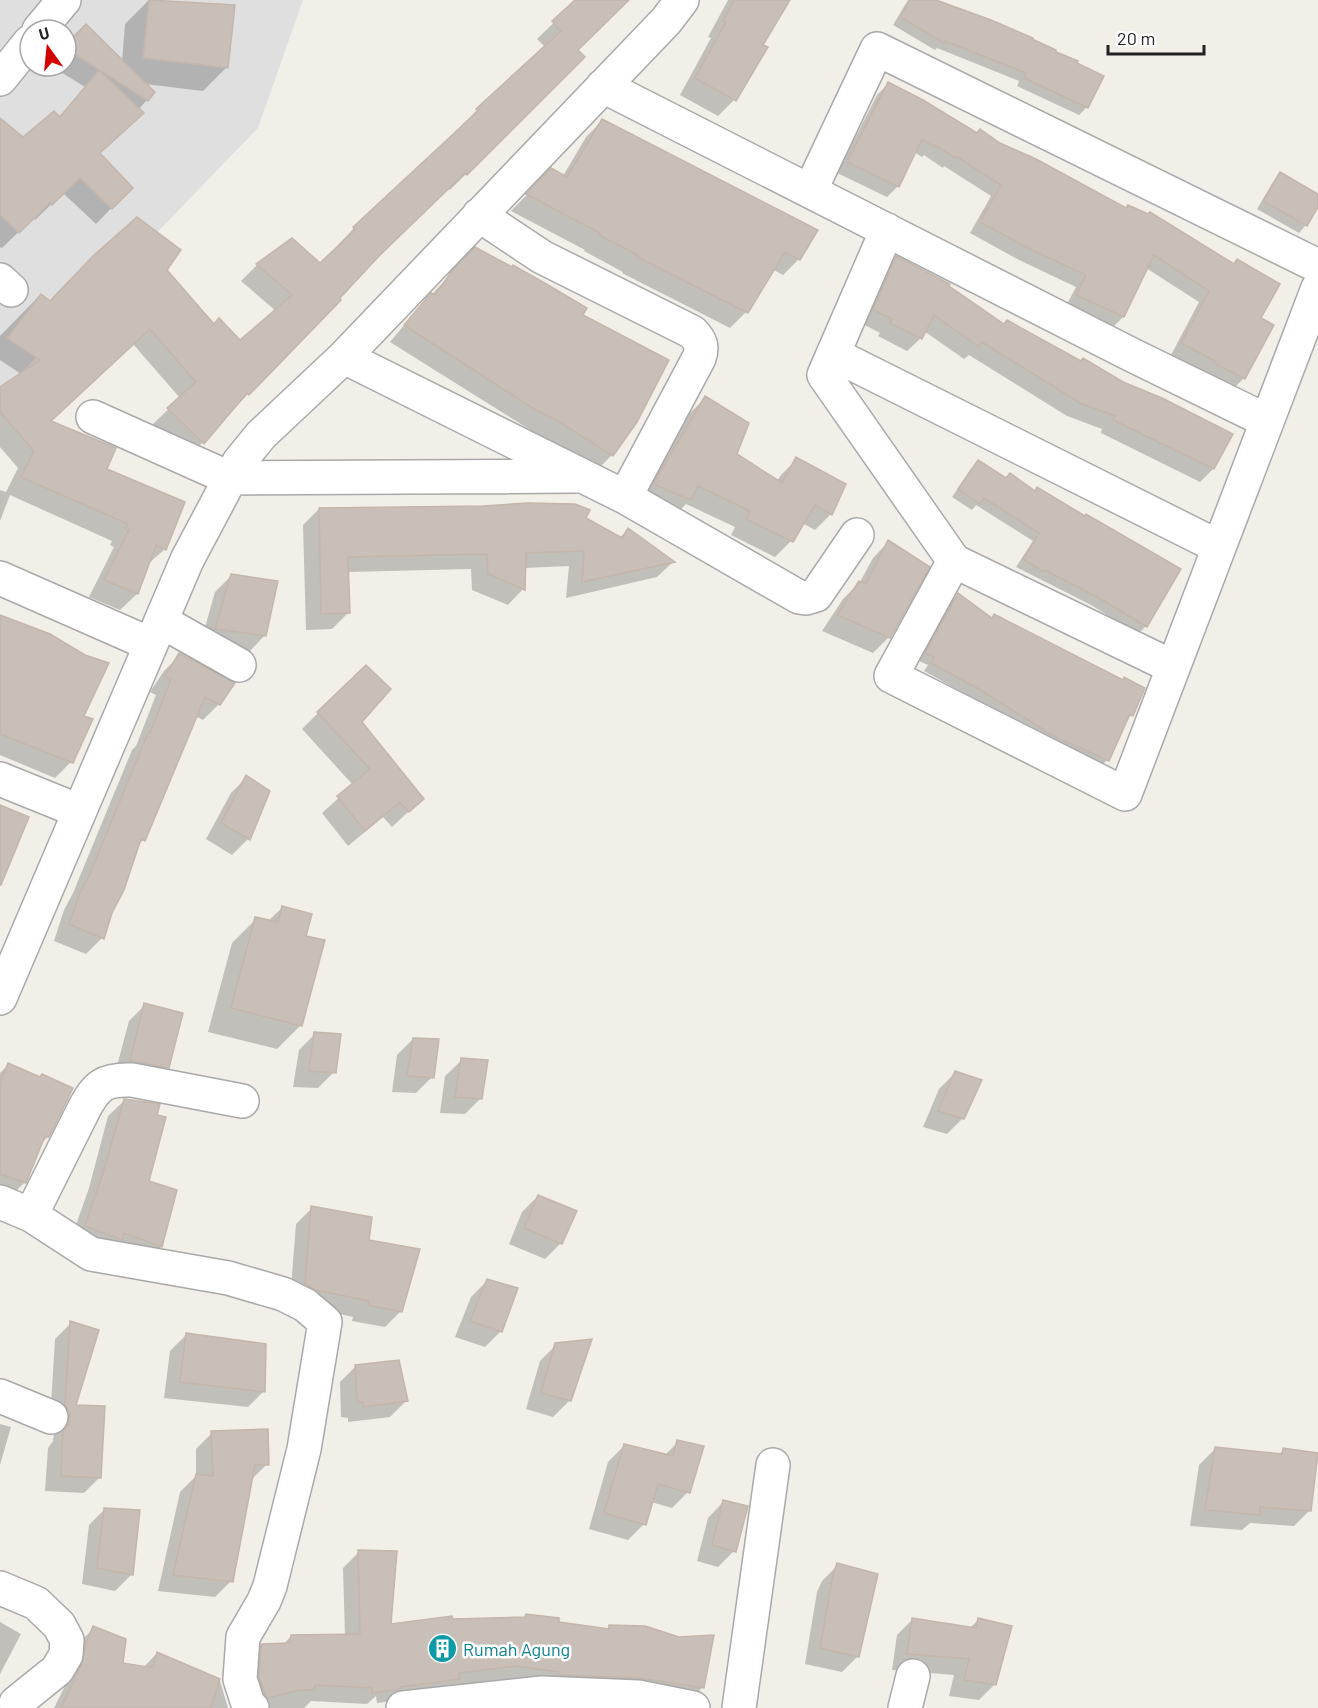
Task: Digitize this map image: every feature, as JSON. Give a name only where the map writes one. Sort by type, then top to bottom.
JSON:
[{"type":"street","points":[[49,18],[64,0]]},
{"type":"street","points":[[3,985],[187,560],[229,478],[261,435],[344,357],[666,21],[682,0]]},
{"type":"street","points":[[810,191],[877,49],[1318,266]]},
{"type":"street","points":[[0,79],[18,57]]},
{"type":"street","points":[[603,86],[1131,355],[1267,421]]},
{"type":"street","points":[[479,215],[542,257],[692,332],[702,345],[699,358],[625,497]]},
{"type":"street","points":[[887,230],[824,375],[954,561],[1173,667]]},
{"type":"street","points":[[954,561],[891,676],[1125,794],[1318,288]]},
{"type":"street","points":[[833,354],[1219,547]]},
{"type":"street","points":[[344,357],[625,497],[799,597],[812,597],[819,591],[857,535]]},
{"type":"street","points":[[93,417],[229,478],[583,476]]},
{"type":"street","points":[[0,578],[155,632],[240,665]]},
{"type":"street","points":[[0,779],[79,811]]},
{"type":"street","points":[[31,1215],[84,1109],[93,1093],[103,1084],[115,1080],[132,1080],[242,1101]]},
{"type":"street","points":[[0,1202],[31,1215],[91,1254],[239,1281],[283,1294],[305,1305],[325,1322],[304,1449],[270,1586],[259,1611],[243,1637],[240,1679],[244,1696],[249,1707],[252,1708]]},
{"type":"street","points":[[0,1396],[51,1417]]},
{"type":"street","points":[[739,1708],[772,1465]]},
{"type":"street","points":[[0,1588],[36,1603],[59,1625],[67,1640],[66,1655],[57,1670],[16,1703]]},
{"type":"street","points":[[905,1708],[913,1676]]},
{"type":"street","points":[[403,1708],[638,1697],[693,1708]]},
{"type":"shaded area","points":[[0,0],[303,0],[258,128],[0,395]]},
{"type":"building","points":[[149,0],[235,5],[228,68],[143,58]]},
{"type":"building","points":[[575,0],[629,0],[578,50],[585,57],[467,175],[465,173],[380,255],[340,298],[341,300],[249,395],[247,393],[204,444],[167,408],[196,382],[150,329],[51,421],[116,448],[107,469],[185,502],[166,550],[156,545],[138,594],[104,580],[129,530],[125,529],[128,524],[21,477],[34,451],[0,412],[0,387],[40,360],[7,338],[41,294],[50,301],[93,256],[137,217],[181,250],[167,270],[214,324],[219,318],[240,340],[292,295],[256,264],[292,238],[320,263],[355,230],[353,227],[561,31],[552,21]]},
{"type":"building","points":[[734,0],[790,0],[763,45],[768,47],[736,101],[695,78],[726,22],[723,21]]},
{"type":"building","points":[[910,0],[936,0],[991,20],[1033,38],[1104,76],[1088,108],[1024,78],[1026,73],[945,41],[944,43],[900,17]]},
{"type":"building","points":[[86,24],[155,92],[148,101],[78,57],[78,32]]},
{"type":"building","points":[[99,70],[144,113],[100,153],[133,188],[112,209],[80,178],[19,233],[0,215],[0,118],[23,137],[54,111],[60,117]]},
{"type":"building","points":[[888,82],[977,133],[980,129],[1000,143],[1036,159],[1126,208],[1128,205],[1148,214],[1150,212],[1234,264],[1237,259],[1280,284],[1261,318],[1274,325],[1245,379],[1181,343],[1209,291],[1154,255],[1124,317],[1076,295],[1086,275],[980,222],[1001,185],[956,156],[955,158],[922,139],[899,187],[847,162]]},
{"type":"building","points":[[602,119],[818,230],[800,260],[785,252],[748,313],[637,257],[638,255],[599,235],[600,233],[526,194],[551,168],[567,177]]},
{"type":"building","points":[[1280,172],[1318,194],[1318,207],[1307,226],[1263,201]]},
{"type":"building","points":[[475,247],[512,267],[513,265],[587,308],[583,315],[669,360],[637,422],[613,456],[558,421],[534,409],[404,325],[431,293],[435,295],[452,271]]},
{"type":"building","points":[[896,256],[950,284],[949,286],[1004,324],[1007,320],[1081,361],[1083,358],[1123,382],[1162,398],[1233,434],[1214,469],[1113,420],[1115,416],[1080,403],[982,342],[979,347],[934,315],[922,339],[890,323],[892,319],[873,310]]},
{"type":"building","points":[[705,396],[749,423],[737,454],[782,483],[796,457],[846,484],[832,515],[815,505],[793,542],[746,519],[750,511],[698,486],[691,500],[653,484]]},
{"type":"building","points":[[978,460],[1006,478],[1010,473],[1035,491],[1037,487],[1181,569],[1147,627],[1099,598],[1045,570],[1044,572],[1023,559],[1039,533],[984,498],[980,504],[958,489]]},
{"type":"building","points":[[527,503],[575,504],[590,510],[586,518],[622,538],[628,528],[675,562],[582,582],[584,551],[526,553],[525,590],[488,574],[487,554],[348,557],[350,613],[321,614],[319,508],[483,506]]},
{"type":"building","points":[[888,540],[930,567],[890,638],[837,615],[859,581],[866,584]]},
{"type":"building","points":[[231,574],[278,581],[266,636],[215,629]]},
{"type":"building","points":[[958,593],[992,618],[994,614],[1123,680],[1124,677],[1145,688],[1133,716],[1130,714],[1109,761],[1052,735],[977,688],[931,663],[934,657],[925,653]]},
{"type":"building","points":[[0,615],[50,634],[85,655],[109,663],[84,716],[93,719],[73,763],[0,734]]},
{"type":"building","points":[[179,653],[235,683],[220,705],[205,697],[145,841],[141,839],[104,939],[69,924],[171,679],[165,676]]},
{"type":"building","points":[[366,665],[391,689],[362,722],[424,799],[409,812],[400,802],[365,831],[337,796],[370,769],[317,712]]},
{"type":"building","points":[[246,775],[270,791],[250,840],[221,823]]},
{"type":"building","points":[[0,805],[29,817],[1,885],[0,885]]},
{"type":"building","points":[[282,906],[312,914],[306,936],[325,940],[302,1026],[231,1008],[255,917],[278,922]]},
{"type":"building","points":[[144,1003],[183,1013],[169,1068],[130,1061]]},
{"type":"building","points":[[314,1032],[341,1034],[336,1073],[309,1071]]},
{"type":"building","points":[[413,1038],[439,1039],[434,1078],[407,1076]]},
{"type":"building","points":[[461,1058],[488,1060],[482,1099],[455,1097]]},
{"type":"building","points":[[8,1063],[40,1077],[42,1074],[73,1088],[49,1137],[45,1136],[26,1183],[0,1174],[0,1083]]},
{"type":"building","points":[[955,1071],[982,1080],[964,1119],[938,1111]]},
{"type":"building","points":[[124,1099],[160,1104],[157,1115],[166,1117],[149,1181],[177,1190],[162,1247],[124,1233],[122,1240],[85,1226]]},
{"type":"building","points":[[538,1195],[577,1211],[562,1244],[524,1228]]},
{"type":"building","points":[[311,1206],[372,1217],[369,1240],[420,1249],[402,1312],[368,1305],[369,1301],[316,1290],[305,1284]]},
{"type":"building","points":[[487,1279],[518,1288],[502,1332],[470,1321]]},
{"type":"building","points":[[70,1321],[99,1330],[76,1405],[105,1406],[101,1478],[61,1476],[63,1431],[70,1415],[65,1405]]},
{"type":"building","points":[[186,1333],[266,1344],[265,1392],[180,1382]]},
{"type":"building","points":[[592,1339],[571,1401],[541,1393],[555,1343]]},
{"type":"building","points":[[399,1360],[408,1401],[363,1407],[363,1402],[357,1402],[355,1365]]},
{"type":"building","points":[[268,1429],[269,1465],[255,1465],[233,1582],[173,1575],[196,1474],[213,1476],[211,1431]]},
{"type":"building","points":[[677,1440],[704,1446],[690,1493],[658,1484],[646,1525],[604,1513],[624,1444],[673,1456]]},
{"type":"building","points":[[1215,1447],[1282,1454],[1283,1448],[1318,1453],[1311,1511],[1260,1507],[1260,1515],[1205,1510]]},
{"type":"building","points":[[723,1500],[748,1506],[736,1552],[712,1545]]},
{"type":"building","points":[[104,1508],[140,1510],[133,1575],[97,1568]]},
{"type":"building","points":[[358,1550],[397,1551],[391,1624],[452,1616],[453,1619],[525,1617],[526,1614],[559,1618],[559,1622],[609,1629],[609,1625],[645,1626],[679,1637],[714,1635],[704,1688],[639,1678],[558,1675],[559,1672],[516,1666],[459,1673],[460,1679],[372,1693],[372,1688],[315,1685],[314,1690],[299,1690],[267,1698],[259,1677],[261,1644],[290,1643],[291,1635],[360,1634]]},
{"type":"building","points":[[837,1563],[878,1574],[859,1657],[820,1648]]},
{"type":"building","points":[[912,1618],[976,1628],[978,1618],[1012,1626],[996,1685],[964,1680],[969,1659],[907,1654]]},
{"type":"building","points":[[93,1626],[126,1639],[123,1663],[153,1668],[157,1652],[220,1679],[211,1708],[61,1708],[82,1664],[86,1643]]},
{"type":"place","name":"Rumah Agung","points":[[442,1649]]}]
